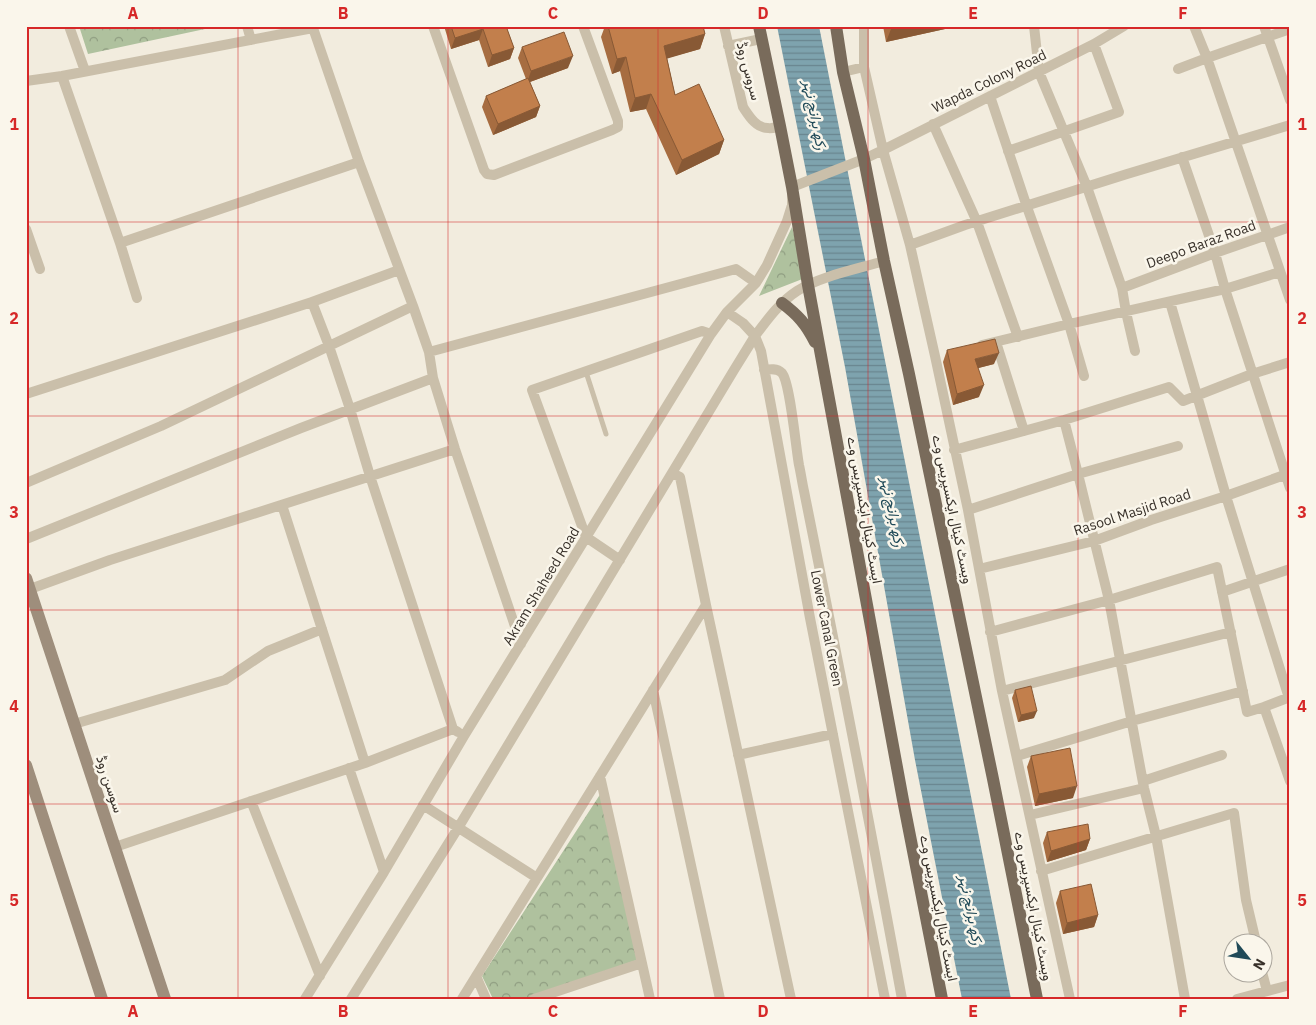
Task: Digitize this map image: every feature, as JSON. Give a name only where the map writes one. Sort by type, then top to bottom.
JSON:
[{"type":"main road","name":"ویسٹ کینال ایکسپریس وے","points":[[836,26],[858,161],[880,263],[909,374],[1037,999]]},
{"type":"main road","name":"ایسٹ کینال ایکسپریس وے","points":[[760,32],[780,126],[796,186],[808,285],[903,800],[942,999]]},
{"type":"main road","points":[[782,304],[796,314],[809,330],[820,350],[826,382]]},
{"type":"street","points":[[69,26],[85,71]]},
{"type":"street","points":[[247,26],[251,40]]},
{"type":"street","points":[[433,26],[484,170],[488,174],[494,175],[612,130],[618,126],[618,121],[583,26]]},
{"type":"street","name":"سروس روڈ","points":[[724,26],[743,107],[748,116],[756,124],[766,129],[780,126]]},
{"type":"street","points":[[864,26],[864,67],[883,150],[939,355],[954,450],[968,510],[1002,691],[1070,999]]},
{"type":"street","points":[[1034,26],[1039,72],[1087,187],[1122,288],[1135,351]]},
{"type":"street","name":"Wapda Colony Road","points":[[796,186],[883,150],[1094,44],[1124,26]]},
{"type":"street","points":[[1194,26],[1207,58],[1290,300]]},
{"type":"street","points":[[1264,26],[1290,100]]},
{"type":"street","points":[[26,81],[62,76],[318,27],[359,162],[429,352],[433,378],[455,449],[521,644]]},
{"type":"street","points":[[1178,69],[1290,29]]},
{"type":"street","points":[[728,46],[760,32]]},
{"type":"street","points":[[1008,151],[1120,112],[1094,44]]},
{"type":"street","points":[[843,72],[864,67]]},
{"type":"street","points":[[62,76],[137,298]]},
{"type":"street","points":[[990,96],[1084,376]]},
{"type":"street","points":[[933,124],[977,222],[1018,337]]},
{"type":"street","points":[[910,245],[1182,157],[1290,125]]},
{"type":"street","points":[[1182,157],[1215,253],[1252,374],[1288,473],[1290,488]]},
{"type":"street","points":[[120,243],[359,162]]},
{"type":"street","name":"Akram Shaheed Road","points":[[305,999],[711,334],[727,312],[756,283],[769,261],[787,221],[796,186]]},
{"type":"street","name":"Deepo Baraz Road","points":[[1122,288],[1290,227]]},
{"type":"street","points":[[26,229],[40,269]]},
{"type":"street","points":[[351,999],[458,828],[755,336],[782,304],[796,292],[822,279],[880,263]]},
{"type":"street","points":[[429,352],[736,269],[756,283]]},
{"type":"street","points":[[26,394],[312,302],[399,270]]},
{"type":"street","points":[[970,348],[1225,289],[1280,272]]},
{"type":"street","points":[[312,302],[329,346],[453,729],[464,736]]},
{"type":"street","points":[[990,632],[1109,600],[1217,567],[1247,712],[1289,698],[1226,496],[1170,302]]},
{"type":"street","points":[[26,483],[161,426],[413,306]]},
{"type":"street","points":[[727,312],[743,323],[755,336]]},
{"type":"street","points":[[620,560],[586,537],[532,390],[702,332],[711,334]]},
{"type":"street","name":"Lower Canal Green","points":[[755,336],[761,351],[885,999]]},
{"type":"street","points":[[996,342],[1024,431]]},
{"type":"street","points":[[954,450],[1064,420],[1169,387],[1183,401],[1252,374],[1290,362]]},
{"type":"street","points":[[764,370],[776,369],[783,374],[789,396],[799,465],[872,832],[902,999]]},
{"type":"street","points":[[26,539],[433,378]]},
{"type":"street","points":[[1064,420],[1109,600],[1144,784],[1156,836],[1185,999]]},
{"type":"street","points":[[968,510],[1078,474],[1178,446]]},
{"type":"street","points":[[28,583],[110,560],[455,449]]},
{"type":"street","points":[[672,473],[680,478],[791,999]]},
{"type":"street","name":"Rasool Masjid Road","points":[[979,569],[1094,541],[1288,473]]},
{"type":"street","points":[[282,505],[365,762]]},
{"type":"street","points":[[1222,592],[1290,569]]},
{"type":"street","name":"سوسن روڈ","points":[[28,583],[165,999]]},
{"type":"street","points":[[462,999],[706,605]]},
{"type":"street","points":[[74,724],[225,680],[268,651],[322,629]]},
{"type":"street","points":[[1002,691],[1231,632]]},
{"type":"street","points":[[653,690],[720,999]]},
{"type":"street","points":[[1017,756],[1132,721],[1242,691]]},
{"type":"street","points":[[1264,707],[1290,781]]},
{"type":"street","points":[[115,847],[348,768],[453,729]]},
{"type":"street","points":[[738,755],[833,734]]},
{"type":"street","points":[[1030,815],[1144,784],[1222,755]]},
{"type":"street","points":[[26,764],[30,790],[102,999]]},
{"type":"street","points":[[348,768],[384,872]]},
{"type":"street","points":[[600,776],[650,999]]},
{"type":"street","points":[[251,801],[320,976]]},
{"type":"street","points":[[423,805],[537,878]]},
{"type":"street","points":[[1041,871],[1234,813],[1246,900],[1254,932]]},
{"type":"street","points":[[534,999],[558,995],[642,963]]},
{"type":"street","points":[[476,976],[486,999]]},
{"type":"street","points":[[1264,982],[1267,992]]},
{"type":"street","points":[[1237,999],[1290,985]]},
{"type":"lane","points":[[586,371],[606,434]]},
{"type":"green space","points":[[79,26],[219,26],[88,54]]},
{"type":"green space","points":[[792,227],[805,278],[759,296]]},
{"type":"green space","points":[[601,793],[637,960],[524,999],[493,999],[482,976]]},
{"type":"water","name":"رکھ برانچ نہر","points":[[777,26],[819,26],[1011,999],[962,999],[915,760],[845,367]]},
{"type":"building","points":[[451,26],[506,26],[514,48],[492,55],[483,29],[455,38]]},
{"type":"building","points":[[608,26],[703,26],[705,34],[664,46],[675,95],[699,84],[724,140],[682,160],[651,94],[635,98],[626,57],[617,59]]},
{"type":"building","points":[[890,26],[905,26],[891,29]]},
{"type":"building","points":[[564,32],[573,56],[531,71],[522,47]]},
{"type":"building","points":[[528,78],[540,106],[498,124],[486,96]]},
{"type":"building","points":[[995,339],[999,353],[975,359],[984,385],[957,394],[947,350]]},
{"type":"building","points":[[1031,686],[1037,711],[1021,715],[1015,690]]},
{"type":"building","points":[[1070,748],[1077,786],[1039,794],[1031,756]]},
{"type":"building","points":[[1088,824],[1090,839],[1051,851],[1047,832]]},
{"type":"building","points":[[1091,884],[1098,915],[1067,923],[1060,891]]}]
